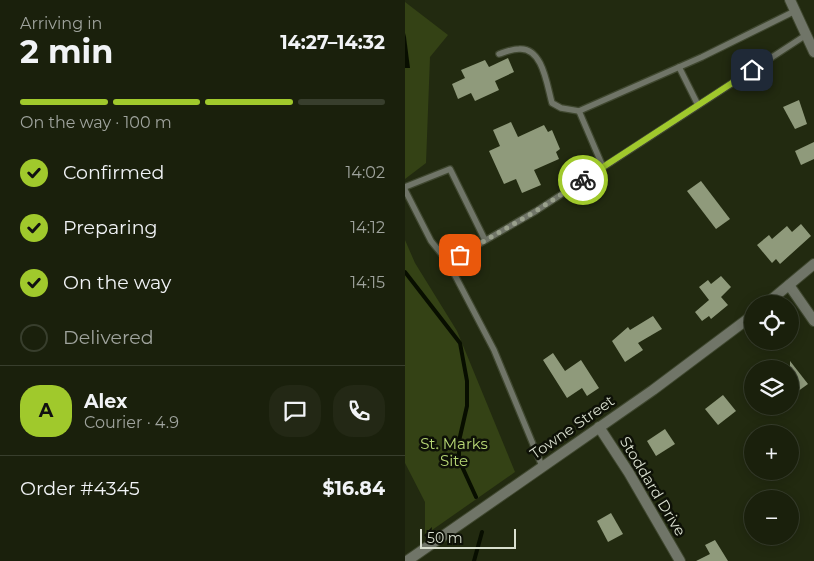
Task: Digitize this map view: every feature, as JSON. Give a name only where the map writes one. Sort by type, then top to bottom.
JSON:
[{"type":"street","points":[[790,0],[814,52]]},
{"type":"street","points":[[776,295],[814,264]]},
{"type":"street","points":[[789,284],[814,321]]},
{"type":"street","name":"Towne Street","points":[[407,561],[675,374],[744,322]]},
{"type":"street","name":"Stoddard Drive","points":[[599,427],[629,472],[680,561]]},
{"type":"lane","points":[[499,54],[520,48],[533,53],[540,63],[552,103],[561,108],[579,111],[762,29],[795,11]]},
{"type":"lane","points":[[448,262],[536,211],[806,35]]},
{"type":"lane","points":[[679,67],[698,105]]},
{"type":"lane","points":[[579,111],[603,167]]},
{"type":"lane","points":[[485,240],[450,169],[405,188],[431,241],[448,262],[494,350],[542,466]]},
{"type":"green space","points":[[405,2],[448,35],[430,57],[426,163],[405,179]]},
{"type":"green space","name":"St. Marks Site","points":[[405,240],[415,263],[457,331],[515,472],[425,535],[425,502],[405,463]]},
{"type":"shaded area","points":[[405,33],[406,37],[410,68],[405,68]]},
{"type":"building","points":[[508,58],[514,72],[495,81],[499,90],[475,101],[471,93],[458,99],[452,84],[465,78],[461,70],[485,60],[489,67]]},
{"type":"building","points":[[799,100],[807,124],[795,129],[783,107]]},
{"type":"building","points":[[511,122],[518,137],[544,125],[548,132],[552,130],[560,149],[556,152],[559,159],[534,170],[541,185],[522,193],[516,179],[504,184],[489,151],[500,146],[493,130]]},
{"type":"building","points":[[814,142],[814,159],[801,165],[795,151]]},
{"type":"building","points":[[701,181],[730,219],[716,229],[687,191]]},
{"type":"building","points":[[801,224],[811,236],[780,264],[776,259],[772,263],[757,245],[769,235],[772,239],[787,226],[792,232]]},
{"type":"building","points":[[721,276],[731,287],[721,297],[728,305],[711,319],[709,316],[702,321],[695,312],[709,300],[699,287],[708,280],[711,284]]},
{"type":"building","points":[[653,316],[662,329],[638,343],[643,350],[625,362],[612,341],[628,327],[630,330]]},
{"type":"building","points":[[553,353],[565,371],[581,360],[599,388],[587,396],[582,388],[567,398],[543,360]]},
{"type":"building","points":[[799,372],[808,384],[799,390]]},
{"type":"building","points":[[723,395],[736,411],[718,425],[705,409]]},
{"type":"building","points":[[665,429],[675,444],[656,456],[647,441]]},
{"type":"building","points":[[611,513],[623,534],[608,542],[597,521]]},
{"type":"building","points":[[715,540],[728,561],[696,561],[710,554],[705,545]]},
{"type":"waterway","points":[[405,272],[460,343],[467,381],[467,406],[459,441],[459,460],[476,497]]},
{"type":"waterway","points":[[474,561],[482,532]]},
{"type":"way so far","points":[[460,255],[536,211],[583,180]]},
{"type":"route","points":[[583,180],[752,70]]}]
